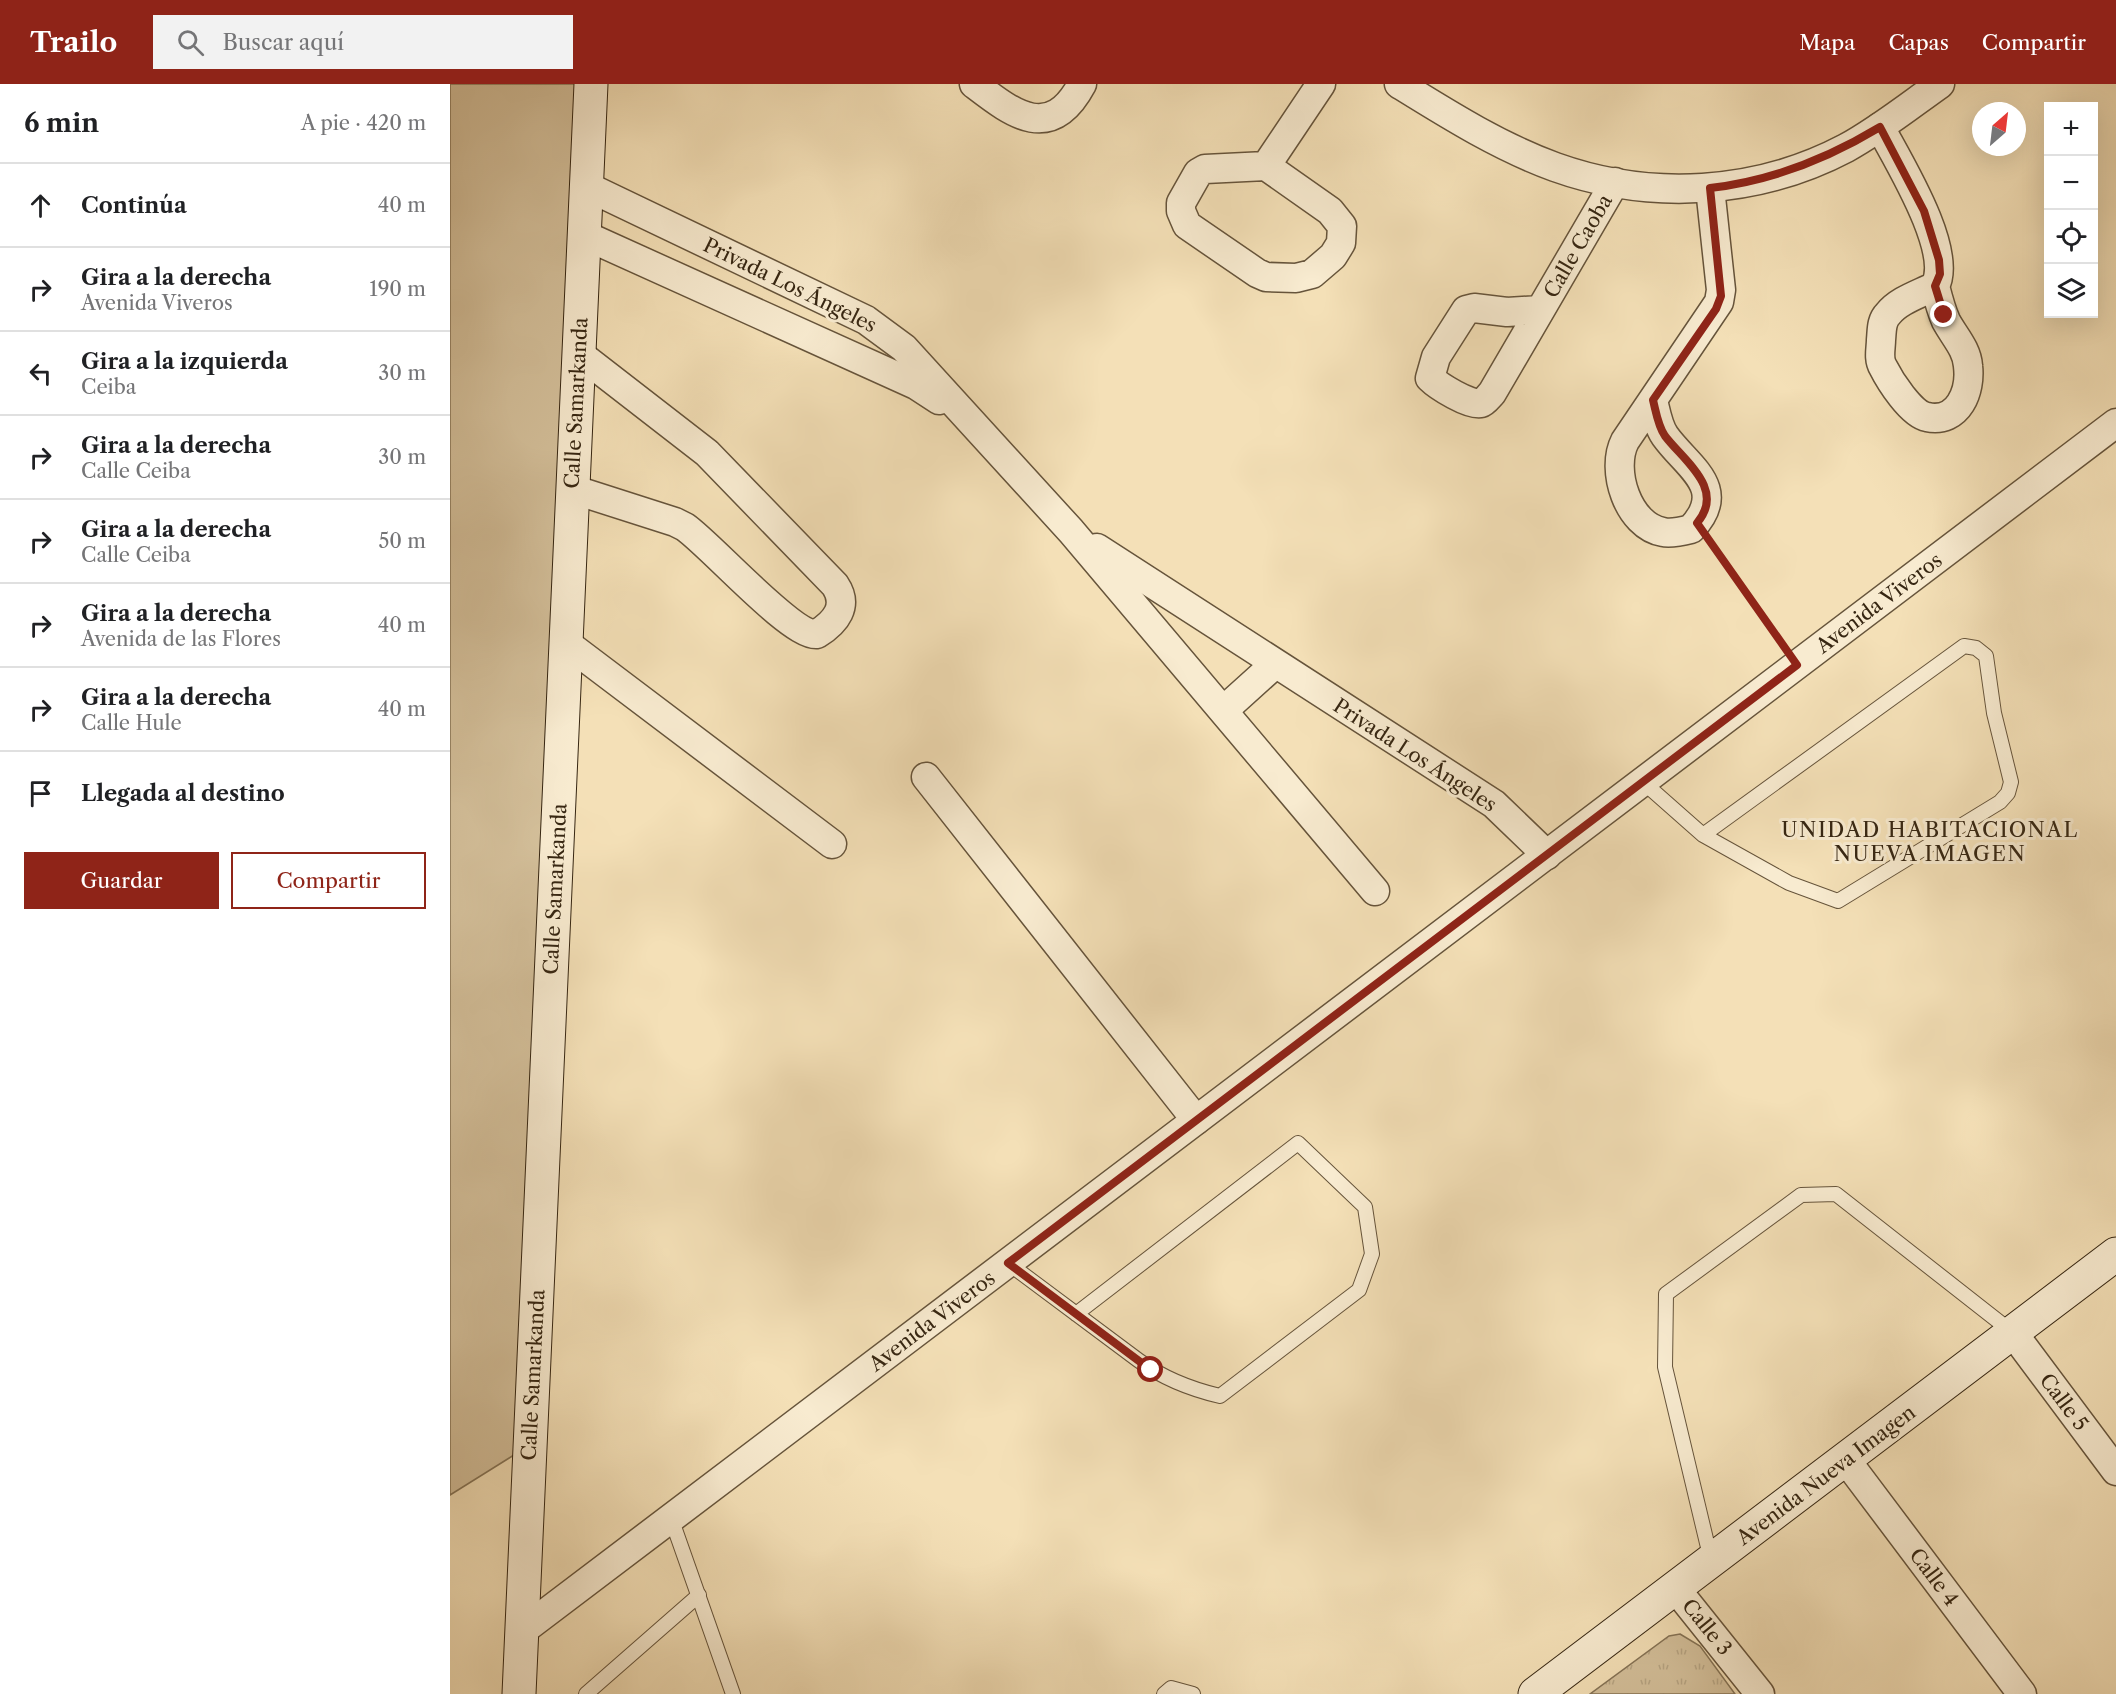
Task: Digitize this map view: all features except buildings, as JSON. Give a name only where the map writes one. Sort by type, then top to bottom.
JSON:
[{"type":"street","name":"Calle Samarkanda","points":[[519,1694],[591,84]]},
{"type":"street","points":[[974,84],[1014,113],[1039,119],[1054,114],[1067,105],[1082,84]]},
{"type":"street","points":[[1266,166],[1321,84]]},
{"type":"street","points":[[1399,84],[1472,128],[1556,167],[1615,182],[1692,190],[1734,185],[1797,168],[1845,148],[1880,127],[1940,84]]},
{"type":"street","points":[[1880,127],[1924,211],[1939,260],[1940,274],[1935,286]]},
{"type":"street","points":[[1266,166],[1330,211],[1342,226],[1341,243],[1333,256],[1305,277],[1277,278],[1257,273],[1193,231],[1183,216],[1183,198],[1198,173],[1205,170],[1266,166]]},
{"type":"street","name":"Calle Caoba","points":[[1540,310],[1615,182]]},
{"type":"street","name":"Privada Los Ángeles","points":[[586,186],[874,324],[904,348],[1071,531],[1375,891]]},
{"type":"street","points":[[1653,400],[1665,436],[1694,466],[1705,489],[1706,510],[1697,523],[1686,530],[1663,532],[1642,521],[1630,508],[1620,471],[1622,448],[1653,400],[1716,309],[1721,296],[1710,188]]},
{"type":"street","name":"Privada Los Ángeles","points":[[584,236],[916,385],[968,420]]},
{"type":"street","points":[[572,489],[685,527],[750,587],[805,632],[817,634],[830,627],[840,612],[842,600],[835,585],[707,453],[578,352]]},
{"type":"street","name":"Avenida Viveros","points":[[522,1631],[2116,423]]},
{"type":"street","name":"Privada Los Ángeles","points":[[1071,531],[1494,804],[1547,855]]},
{"type":"street","points":[[566,643],[832,844]]},
{"type":"street","points":[[1224,710],[1275,664]]},
{"type":"street","points":[[926,777],[1196,1120]]},
{"type":"street","name":"Avenida Nueva Imagen","points":[[1535,1694],[2116,1254]]},
{"type":"street","name":"Calle 5","points":[[2013,1333],[2116,1471]]},
{"type":"street","name":"Calle 4","points":[[1846,1460],[2022,1694]]},
{"type":"street","name":"Calle 3","points":[[1676,1589],[1760,1694]]},
{"type":"lane","points":[[1643,782],[1703,835],[1789,883],[1838,902],[2000,802],[2008,793],[2011,782],[1994,713],[1986,656],[1976,648],[1964,646],[1703,835]]},
{"type":"lane","points":[[1008,1263],[1076,1314],[1151,1370],[1184,1387],[1220,1396],[1359,1290],[1372,1254],[1365,1208],[1298,1143],[1076,1314]]},
{"type":"lane","points":[[1712,1562],[1665,1367],[1666,1294],[1801,1195],[1836,1194],[2013,1333]]},
{"type":"lane","points":[[671,1518],[733,1694]]},
{"type":"lane","points":[[586,1694],[699,1595]]},
{"type":"lane","points":[[1164,1694],[1171,1688],[1193,1694]]},
{"type":"path","points":[[1697,523],[1797,665]]},
{"type":"green space","points":[[450,84],[591,84],[530,1445],[450,1495]]},
{"type":"green space","points":[[1680,1634],[1700,1646],[1735,1694],[1590,1694],[1669,1636]]},
{"type":"district","name":"UNIDAD HABITACIONAL NUEVA IMAGEN","points":[[1930,842]]},
{"type":"route","points":[[1151,1370],[1008,1263],[1797,665],[1697,523],[1706,510],[1705,489],[1694,466],[1665,436],[1653,400],[1716,309],[1721,296],[1710,188],[1774,176],[1808,164],[1845,148],[1880,127],[1924,211],[1939,260],[1940,274],[1935,286],[1938,302],[1944,315]]}]
